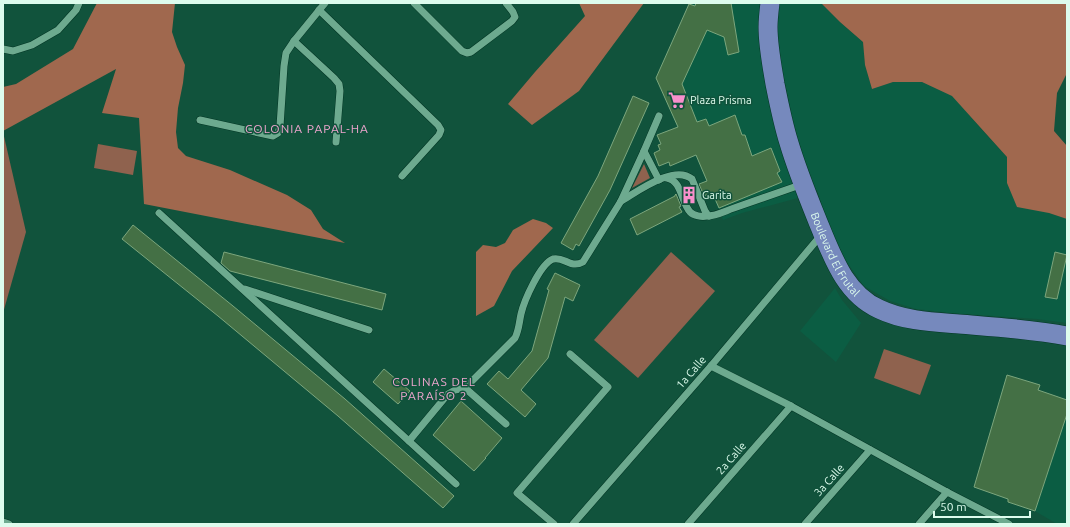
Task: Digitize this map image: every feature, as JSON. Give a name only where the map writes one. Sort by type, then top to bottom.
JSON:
[{"type":"main road","name":"Boulevard El Frutal","points":[[770,3],[768,28],[770,50],[786,134],[803,184],[835,262],[850,287],[870,305],[914,320],[1028,330],[1067,336]]},
{"type":"street","points":[[3,49],[14,50],[32,45],[58,30],[76,10],[80,3]]},
{"type":"street","points":[[200,120],[273,136],[278,133],[280,126],[286,53],[325,3]]},
{"type":"street","points":[[414,3],[462,51],[466,53],[471,52],[512,21],[514,17],[513,12],[506,3]]},
{"type":"street","points":[[319,10],[438,125],[441,130],[439,135],[402,176]]},
{"type":"street","points":[[294,41],[339,84],[340,91],[336,142]]},
{"type":"street","points":[[409,441],[448,394],[455,390],[464,388],[515,338],[519,328],[521,314],[530,290],[543,267],[552,260],[559,259],[575,265],[583,262],[620,202],[659,116]]},
{"type":"street","points":[[644,151],[659,180]]},
{"type":"street","points":[[620,202],[659,180],[682,174],[689,176],[692,179],[705,211],[709,216]]},
{"type":"street","points":[[667,178],[672,179],[678,187],[687,207],[693,214],[709,216],[803,184]]},
{"type":"street","points":[[159,213],[456,484]]},
{"type":"street","name":"1a Calle","points":[[574,524],[711,366],[823,233]]},
{"type":"street","points":[[242,288],[369,330]]},
{"type":"street","points":[[554,524],[517,493],[608,387],[570,354]]},
{"type":"street","points":[[711,366],[791,406],[947,492],[1009,524]]},
{"type":"street","points":[[464,388],[506,424]]},
{"type":"street","name":"2a Calle","points":[[688,524],[791,406]]},
{"type":"street","name":"3a Calle","points":[[805,524],[870,450]]},
{"type":"street","points":[[919,524],[947,492]]},
{"type":"street","points":[[3,522],[9,524]]},
{"type":"shaded area","points":[[97,3],[175,3],[172,32],[185,65],[178,108],[176,132],[178,148],[186,156],[230,170],[287,195],[311,210],[323,229],[345,243],[144,204],[139,118],[102,113],[116,69],[3,131],[3,87],[16,84],[73,49]]},
{"type":"shaded area","points":[[579,3],[644,3],[579,91],[532,125],[508,104],[585,16]]},
{"type":"shaded area","points":[[690,3],[821,3],[863,42],[865,65],[872,89],[893,82],[922,82],[953,96],[1007,157],[1007,183],[1049,213],[1067,219],[1067,323],[1037,319],[916,309],[890,301],[864,286],[846,261],[829,227],[817,190],[798,198],[742,213],[723,220],[694,152],[689,153],[656,78]]},
{"type":"shaded area","points":[[821,3],[1067,3],[1067,73],[1057,93],[1054,131],[1067,146],[1067,219],[1049,213],[1017,207],[1007,183],[1007,157],[952,96],[922,82],[893,82],[872,89],[865,65],[863,42]]},
{"type":"shaded area","points":[[3,132],[26,232],[3,313]]},
{"type":"shaded area","points":[[98,144],[137,151],[133,175],[94,168]]},
{"type":"shaded area","points":[[644,164],[650,178],[632,188]]},
{"type":"shaded area","points":[[533,219],[546,223],[553,228],[512,271],[494,306],[476,316],[476,252],[483,245],[496,247],[505,243],[513,230]]},
{"type":"shaded area","points":[[671,252],[715,291],[638,378],[594,340]]},
{"type":"shaded area","points":[[835,288],[842,300],[861,323],[836,362],[800,331]]},
{"type":"shaded area","points":[[884,349],[931,365],[920,395],[874,378]]},
{"type":"shaded area","points":[[1067,414],[1067,524],[1057,524],[1035,511]]},
{"type":"building","name":"Plaza Prisma","points":[[696,3],[731,3],[739,52],[728,55],[724,37],[707,30],[682,84],[697,122],[706,119],[709,126],[735,115],[742,135],[745,135],[752,156],[771,148],[780,171],[777,173],[782,182],[719,208],[712,192],[704,196],[699,184],[707,181],[696,155],[670,166],[669,162],[659,166],[654,153],[660,150],[658,145],[661,144],[657,135],[678,127],[656,78],[689,4],[695,6]]},
{"type":"building","points":[[633,96],[649,103],[610,190],[579,246],[576,244],[573,250],[561,243],[598,176]]},
{"type":"building","points":[[690,188],[695,200],[690,202],[685,190]]},
{"type":"building","points":[[676,194],[681,206],[679,207],[682,212],[637,235],[630,219],[675,196]]},
{"type":"building","points":[[133,225],[345,399],[454,496],[443,508],[338,416],[218,316],[122,239]]},
{"type":"building","points":[[224,252],[386,294],[382,310],[230,271],[221,263]]},
{"type":"building","points":[[1055,252],[1067,255],[1057,299],[1045,297]]},
{"type":"building","points":[[555,273],[580,285],[573,301],[565,297],[548,358],[521,390],[536,404],[525,417],[487,384],[499,371],[508,379],[532,351],[549,290],[547,289]]},
{"type":"building","points":[[384,369],[410,391],[398,404],[373,382]]},
{"type":"building","points":[[1007,375],[1040,385],[1038,390],[1067,400],[1067,414],[1035,511],[1008,502],[1008,499],[974,487]]},
{"type":"building","points":[[461,401],[502,438],[474,471],[433,435]]},
{"type":"place","name":"Plaza Prisma","points":[[677,100]]},
{"type":"place","name":"Garita","points":[[689,195]]},
{"type":"district","name":"COLONIA PAPAL-HA","points":[[307,129]]},
{"type":"district","name":"COLINAS DEL PARAÍSO 2","points":[[434,389]]}]
